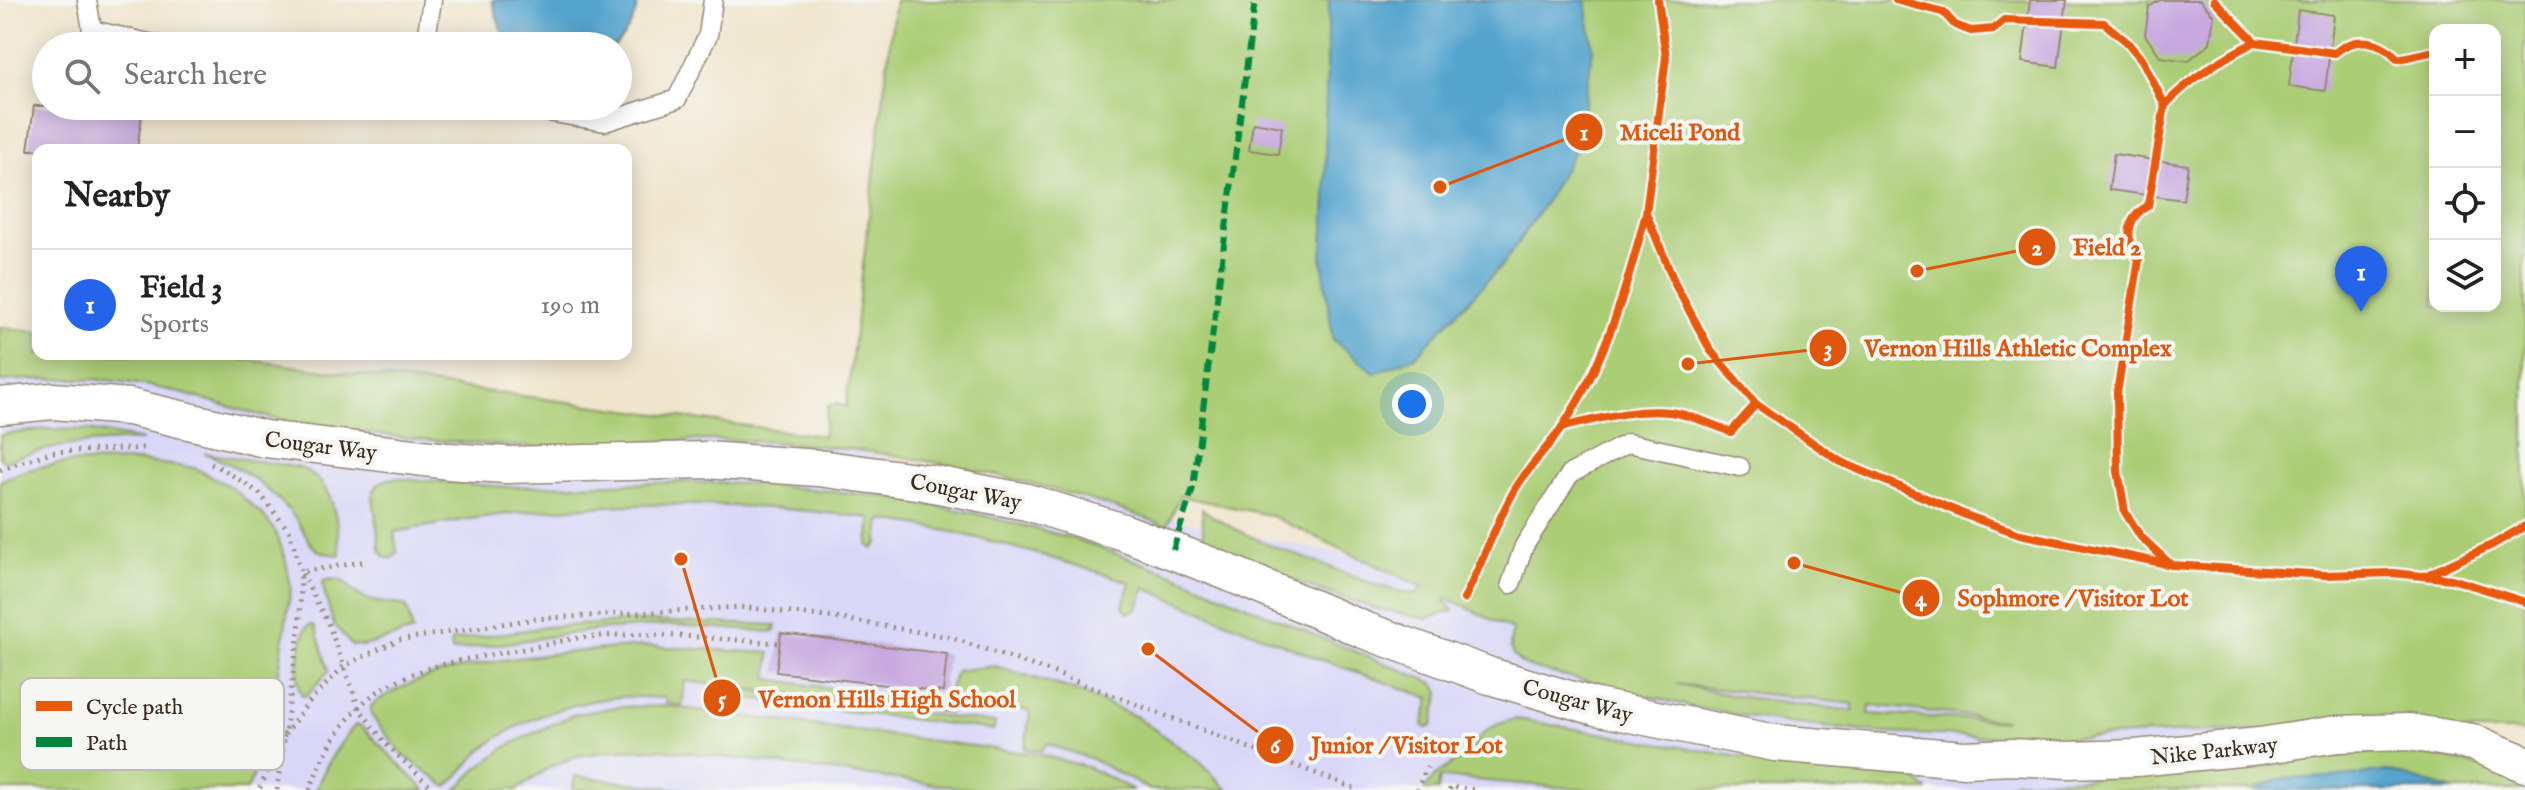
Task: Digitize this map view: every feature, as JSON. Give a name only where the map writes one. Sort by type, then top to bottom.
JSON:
[{"type":"street","name":"Cougar Way","points":[[0,406],[53,401],[129,407],[265,439],[448,461],[506,465],[706,460],[818,468],[924,482],[1027,502],[1123,532],[1364,630],[1490,676],[1596,707],[1775,743],[1898,754]]},
{"type":"street","name":"Nike Parkway","points":[[1898,754],[1964,759],[2136,758],[2260,746],[2337,734],[2408,732],[2472,742],[2525,764]]},
{"type":"lane","points":[[87,0],[92,30],[101,32]]},
{"type":"lane","points":[[427,32],[432,0]]},
{"type":"lane","points":[[632,113],[677,99],[708,35],[713,0]]},
{"type":"lane","points":[[1511,584],[1524,546],[1570,474],[1628,443],[1740,467]]},
{"type":"path","points":[[2,467],[51,452],[153,448]]},
{"type":"path","points":[[209,463],[259,493],[290,532],[301,572],[328,623],[359,708],[385,743],[434,790]]},
{"type":"path","points":[[301,572],[362,562]]},
{"type":"path","points":[[284,741],[300,622],[301,572]]},
{"type":"path","points":[[285,734],[309,702],[344,666],[398,640],[535,619],[740,607],[836,618],[949,637],[1052,672],[1359,790]]},
{"type":"path","points":[[310,790],[317,769],[336,737],[359,708],[377,692],[414,674],[459,659],[578,638],[649,634],[780,643]]},
{"type":"path","points":[[1417,790],[1427,767]]},
{"type":"path","points":[[259,790],[268,770]]},
{"type":"path","points":[[277,790],[280,770]]},
{"type":"path","points":[[1450,790],[1450,787],[1478,790]]},
{"type":"shaded area","points":[[0,329],[32,350],[32,360],[93,360],[783,436],[1447,577],[2393,705],[2126,790],[0,790]]},
{"type":"green space","points":[[895,0],[2525,0],[2525,733],[2212,731],[2057,739],[1880,733],[1788,723],[1697,708],[1535,669],[1513,655],[1510,644],[1513,630],[1447,598],[1445,600],[1453,611],[1426,619],[1373,608],[1307,586],[1204,541],[1202,509],[1262,542],[1371,583],[1416,594],[1423,587],[1269,515],[1180,496],[1167,526],[1060,491],[893,455],[724,440],[571,447],[480,444],[290,422],[176,392],[122,382],[58,379],[0,382],[0,327],[32,331],[32,360],[249,360],[823,436],[828,406],[837,404],[846,407]],"holes":[[[1676,684],[1853,704],[1853,711],[1736,696]],[[1870,705],[2004,721],[1869,714]]]},
{"type":"green space","points":[[45,429],[87,430],[143,440],[73,445],[5,461],[0,459],[0,435]]},
{"type":"green space","points":[[204,453],[297,467],[310,473],[327,491],[332,502],[340,555],[315,548],[292,514],[268,490],[236,467]]},
{"type":"green space","points":[[138,461],[195,468],[231,487],[264,516],[275,531],[291,587],[278,678],[20,678],[20,770],[256,770],[247,790],[0,790],[0,481],[50,465]]},
{"type":"green space","points":[[393,478],[506,487],[681,482],[756,484],[888,497],[974,513],[1075,539],[1181,577],[1434,683],[1440,692],[1432,726],[1426,728],[1423,725],[1430,698],[1311,656],[1145,588],[1138,608],[1128,613],[1123,606],[1130,582],[976,537],[881,520],[878,543],[873,549],[868,545],[871,518],[729,506],[586,507],[479,518],[394,532],[397,552],[392,558],[386,558],[380,550],[373,496],[379,484]]},
{"type":"green space","points":[[326,580],[342,581],[360,596],[372,601],[406,606],[413,631],[364,646],[351,645],[333,623],[322,583]]},
{"type":"green space","points":[[642,621],[776,625],[774,632],[669,625],[594,630],[452,651],[451,641],[546,627]]},
{"type":"green space","points":[[314,625],[316,629],[329,671],[306,696],[299,688],[298,672],[305,629]]},
{"type":"green space","points":[[646,646],[770,653],[768,679],[945,705],[956,671],[995,666],[1071,689],[1137,717],[1200,762],[1228,790],[1150,790],[1092,759],[1047,744],[1041,751],[1025,749],[1030,711],[953,697],[949,713],[685,681],[682,706],[666,703],[666,698],[606,699],[569,707],[514,728],[485,747],[447,787],[401,753],[371,715],[371,706],[396,690],[463,668],[542,655]]},
{"type":"green space","points":[[723,688],[995,723],[994,730],[722,695]]},
{"type":"green space","points":[[666,706],[1042,755],[1090,768],[1133,790],[979,790],[661,749],[617,750],[577,756],[550,767],[517,790],[456,790],[478,768],[509,745],[572,715],[616,707]]},
{"type":"green space","points":[[1517,719],[1740,757],[1908,777],[1927,790],[1591,790],[1440,777],[1438,790],[1425,790],[1435,776],[1469,752],[1487,730]]},
{"type":"green space","points":[[355,725],[361,726],[425,790],[316,790],[332,756]]},
{"type":"green space","points":[[2393,752],[2463,762],[2512,780],[2525,790],[1996,790],[2015,781],[2217,773],[2357,753]]},
{"type":"green space","points":[[575,776],[685,790],[573,790]]},
{"type":"water","points":[[492,0],[638,0],[627,32],[503,32]]},
{"type":"water","points":[[1329,0],[1586,0],[1593,49],[1578,145],[1546,201],[1504,263],[1415,357],[1375,373],[1333,340],[1322,258]]},
{"type":"water","points":[[2388,771],[2453,790],[2253,790],[2279,779]]},
{"type":"building","points":[[2030,0],[2067,0],[2058,67],[2022,62]]},
{"type":"building","points":[[2160,0],[2200,0],[2214,16],[2210,43],[2188,61],[2161,57],[2145,35],[2149,7]]},
{"type":"building","points":[[2298,10],[2334,15],[2325,91],[2289,86]]},
{"type":"building","points":[[32,120],[141,120],[138,144],[32,144],[32,150],[28,150]]},
{"type":"building","points":[[1253,122],[1282,127],[1278,154],[1249,150]]},
{"type":"building","points":[[2114,154],[2188,165],[2183,200],[2109,190]]},
{"type":"building","points":[[781,633],[947,654],[943,692],[776,672]]},
{"type":"marked path","points":[[1173,550],[1193,488],[1255,0]]},
{"type":"cycle path","points":[[1658,0],[1666,57],[1646,213],[1676,286],[1711,351],[1756,404],[1841,462],[1968,516],[2020,534],[2172,565],[2325,575],[2393,573],[2452,579],[2525,602]]},
{"type":"cycle path","points":[[1896,0],[1943,12],[1955,25],[1971,31],[1994,29],[2004,20],[2104,23],[2127,42],[2142,60],[2165,105],[2148,206],[2131,223],[2131,245],[2139,260],[2117,393],[2118,471],[2125,512],[2141,537],[2170,564]]},
{"type":"cycle path","points":[[2214,0],[2255,42],[2335,53],[2351,43],[2368,42],[2384,47],[2398,59],[2429,52]]},
{"type":"cycle path","points":[[2165,105],[2207,69],[2255,42]]},
{"type":"cycle path","points":[[1464,599],[1513,493],[1564,424],[1592,374],[1623,295],[1646,213]]},
{"type":"cycle path","points":[[1563,427],[1616,415],[1657,411],[1686,415],[1731,432],[1756,404]]},
{"type":"cycle path","points":[[2425,576],[2525,526]]},
{"type":"place","name":"Miceli Pond","points":[[1440,187]]},
{"type":"place","name":"Field 2","points":[[1917,271]]},
{"type":"place","name":"Field 3","points":[[2361,312]]},
{"type":"place","name":"Vernon Hills Athletic Complex","points":[[1688,364]]},
{"type":"place","name":"Vernon Hills High School","points":[[681,559]]},
{"type":"place","name":"Sophmore / Visitor Lot","points":[[1794,563]]},
{"type":"place","name":"Junior / Visitor Lot","points":[[1148,649]]}]
